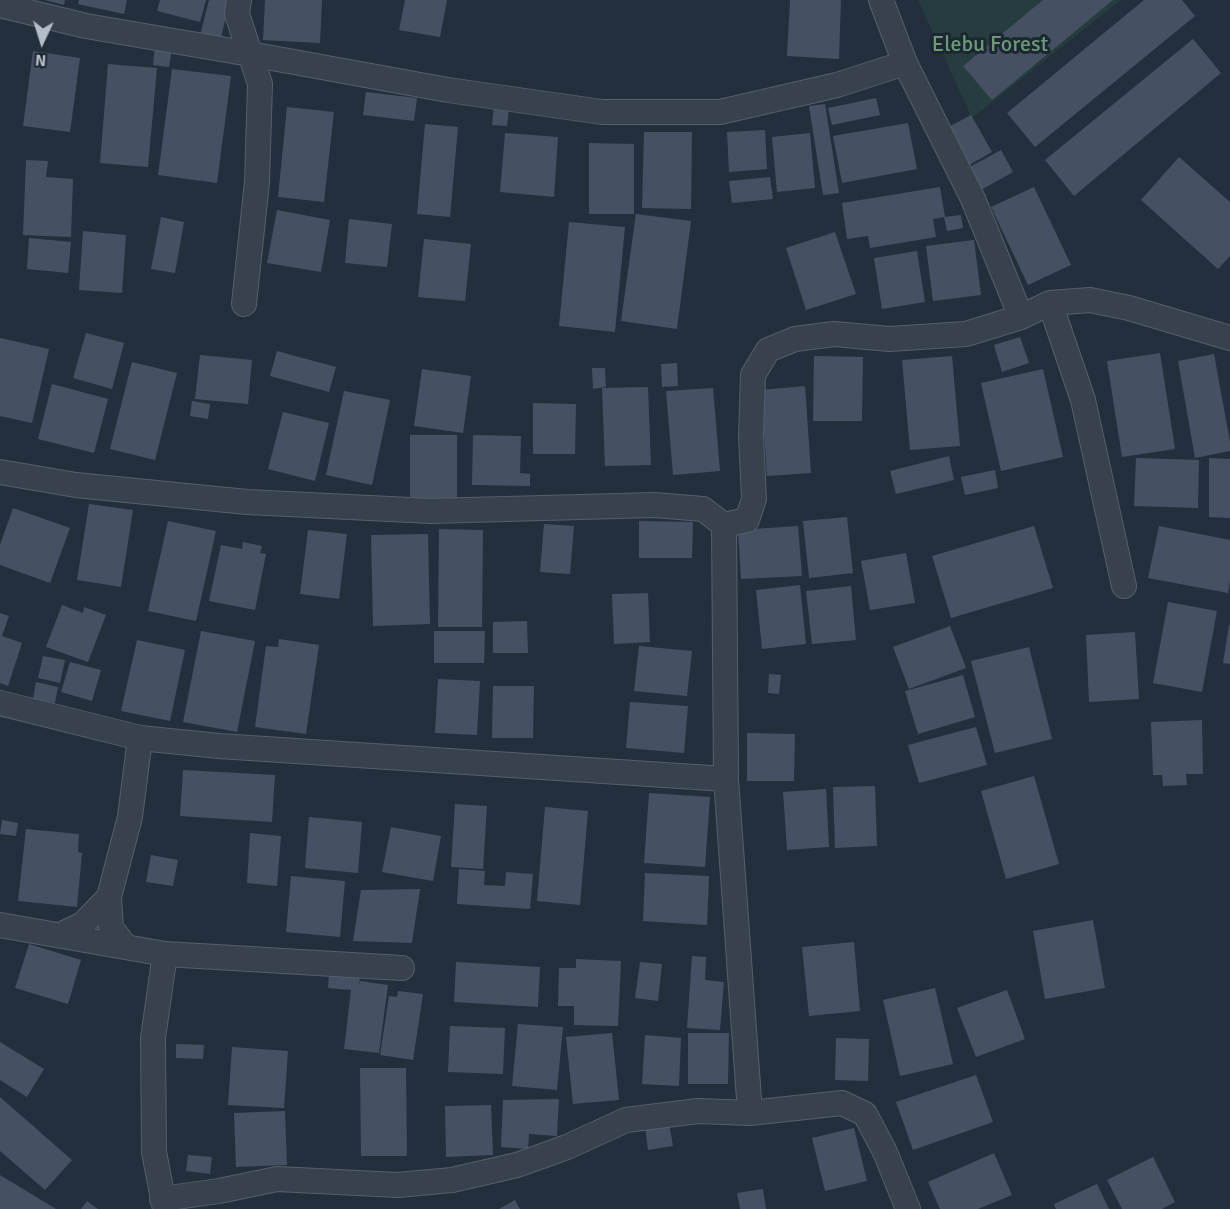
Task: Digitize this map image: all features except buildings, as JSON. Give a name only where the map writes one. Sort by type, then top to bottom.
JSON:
[{"type":"street","points":[[239,0],[237,14],[260,84],[256,182],[244,304]]},
{"type":"street","points":[[881,0],[905,63],[973,199],[1021,317]]},
{"type":"street","points":[[0,5],[86,27],[448,90],[602,112],[720,112],[837,85],[905,63]]},
{"type":"street","points":[[723,525],[747,520],[754,499],[751,436],[753,375],[768,350],[795,339],[834,334],[890,339],[966,334],[1021,317],[1050,303],[1090,300],[1129,308],[1230,338]]},
{"type":"street","points":[[1050,303],[1083,400],[1124,586]]},
{"type":"street","points":[[0,472],[76,485],[258,503],[431,511],[655,505],[703,509],[723,525]]},
{"type":"street","points":[[723,525],[726,779],[750,1113]]},
{"type":"street","points":[[0,703],[140,738],[219,746],[726,779]]},
{"type":"street","points":[[126,947],[111,928],[109,897],[130,817],[140,738]]},
{"type":"street","points":[[60,935],[83,924],[109,897]]},
{"type":"street","points":[[0,925],[165,954],[402,968]]},
{"type":"street","points":[[165,954],[153,1038],[154,1152],[164,1204],[277,1179],[398,1185],[452,1180],[517,1165],[567,1147],[626,1120],[698,1111],[750,1113],[842,1103],[865,1113],[885,1152],[908,1209]]},
{"type":"green space","name":"Elebu Forest","points":[[918,0],[1121,0],[972,118]]}]
